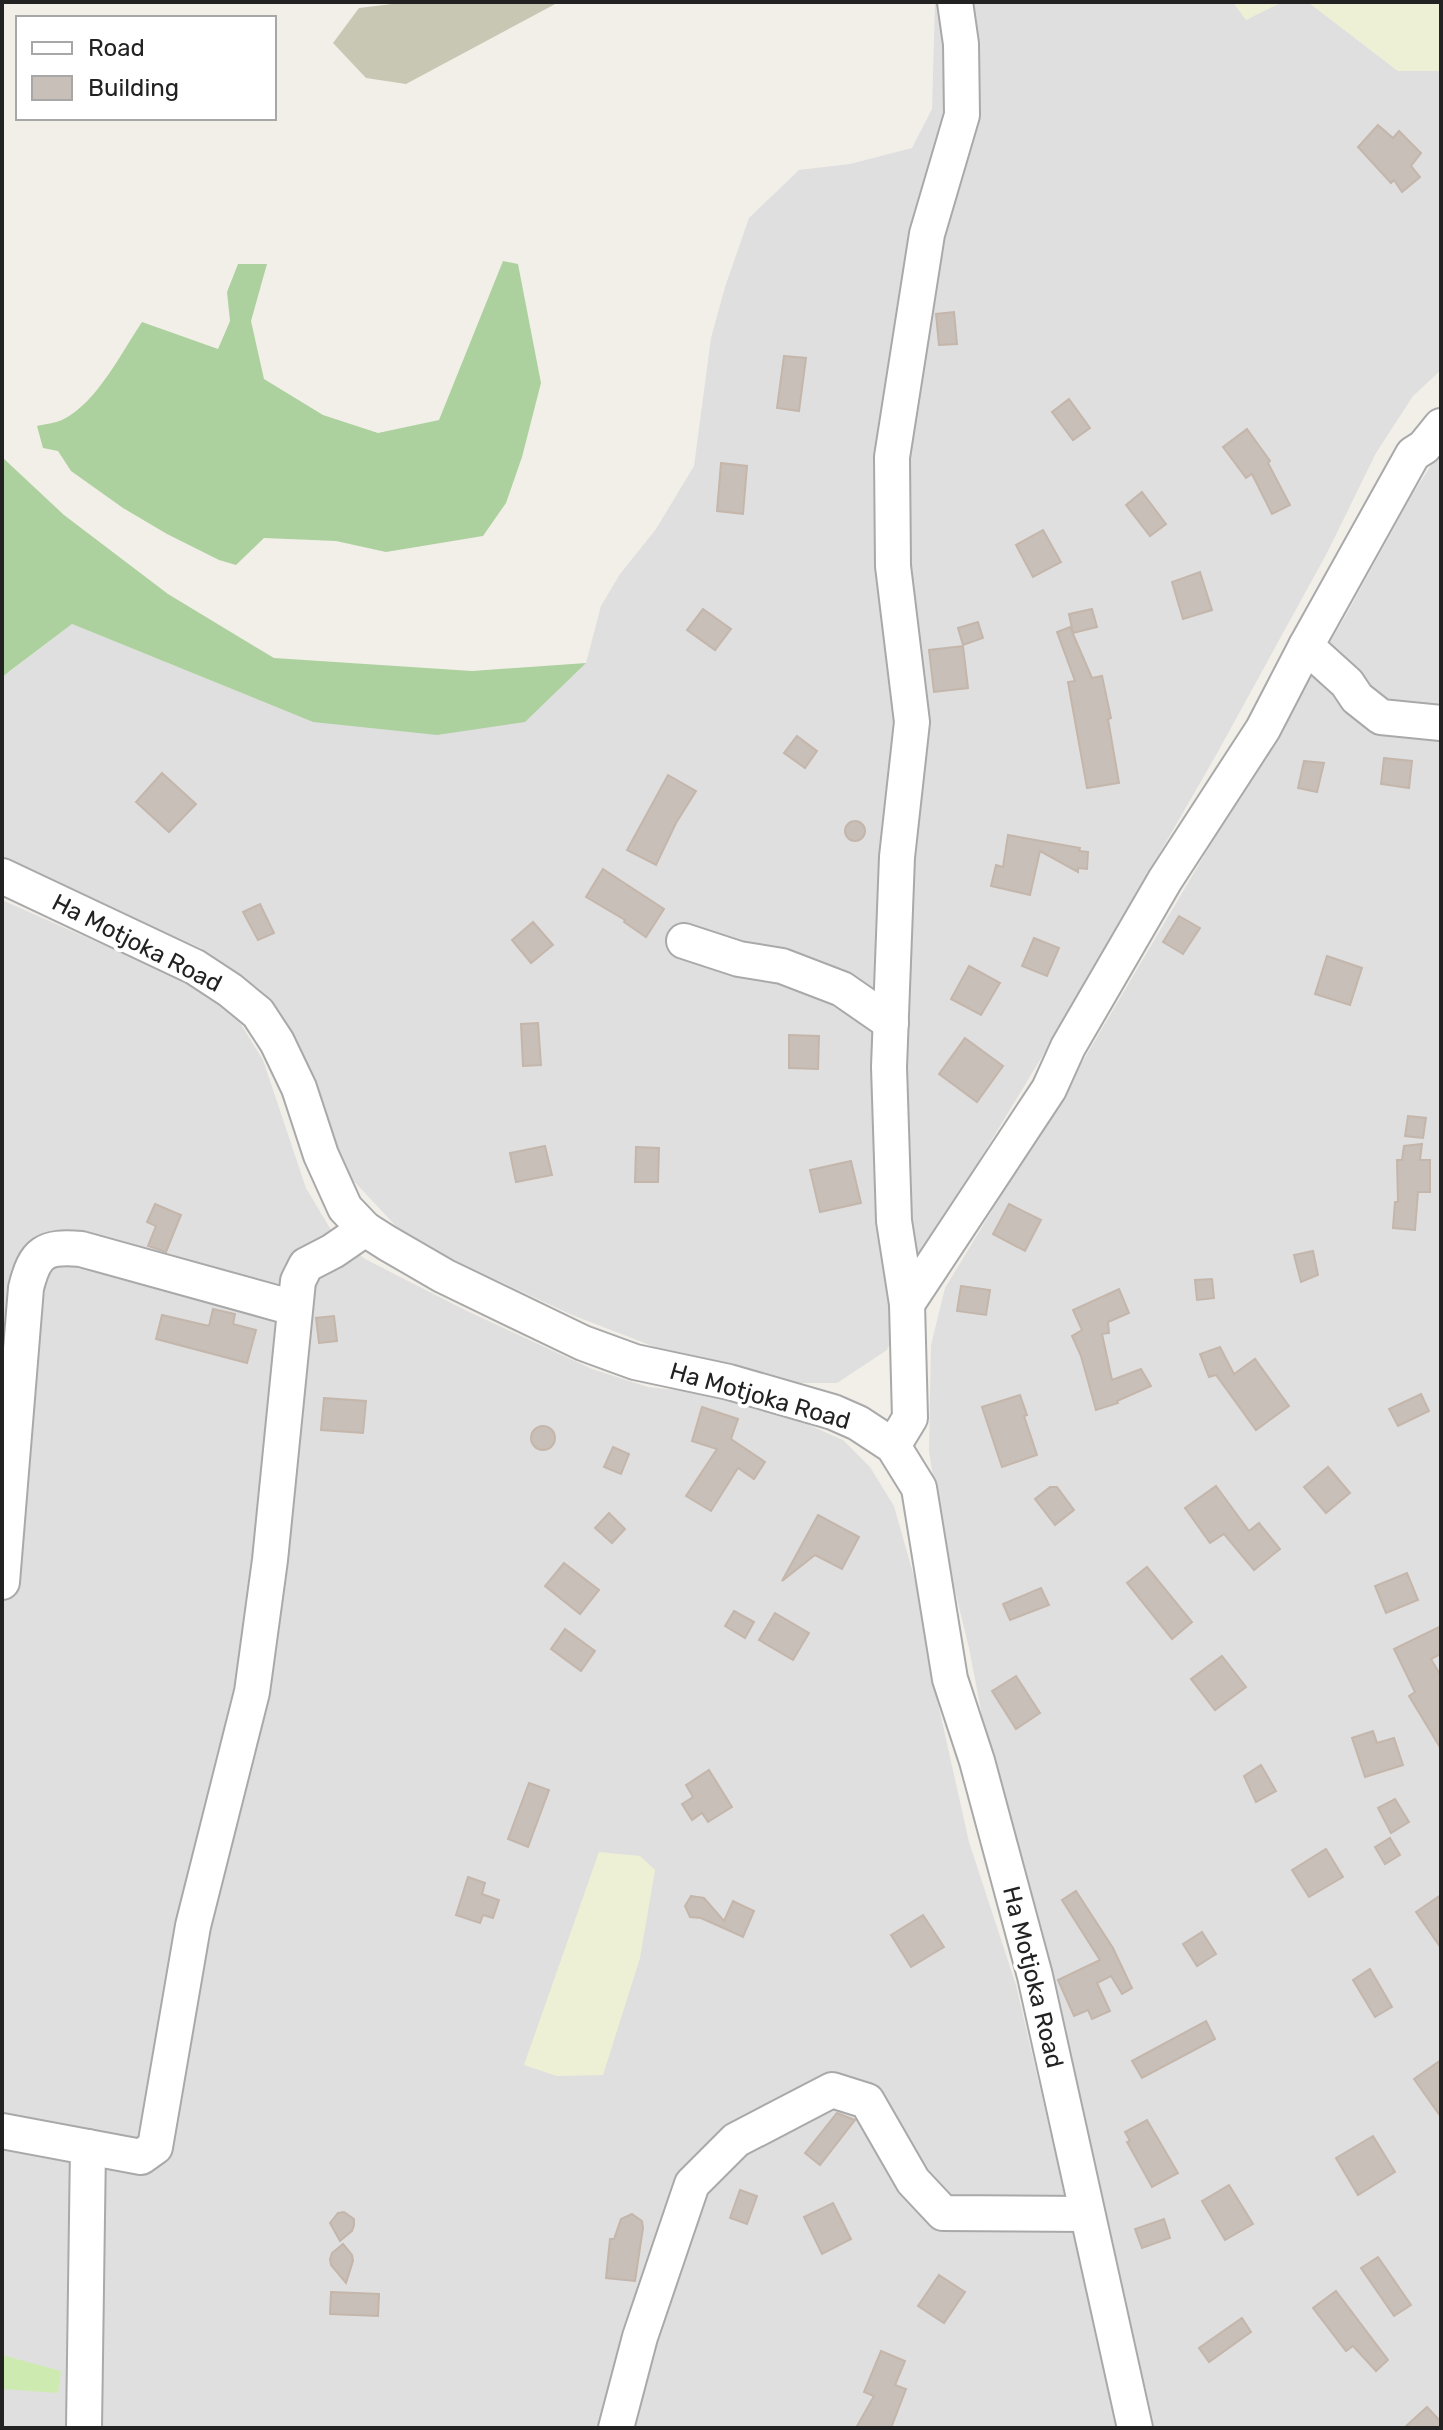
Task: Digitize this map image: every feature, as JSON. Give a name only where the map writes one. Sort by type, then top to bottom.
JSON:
[{"type":"street","points":[[893,1446],[910,1418],[907,1304],[894,1221],[889,1067],[897,857],[912,722],[893,566],[892,457],[927,234],[962,115],[961,44],[955,2]]},
{"type":"street","points":[[907,1304],[1049,1089],[1068,1047],[1165,880],[1263,729],[1413,454],[1424,447],[1441,426]]},
{"type":"street","points":[[1306,646],[1347,683],[1357,698],[1381,717],[1441,723]]},
{"type":"street","name":"Ha Motjoka Road","points":[[2,876],[195,967],[258,1013],[277,1042],[299,1088],[335,1189],[345,1208],[365,1229],[444,1276],[583,1343],[635,1362],[729,1382],[833,1412],[858,1423],[893,1446],[919,1488],[950,1679],[977,1761],[1035,1976],[1135,2428]]},
{"type":"street","points":[[684,941],[739,959],[782,966],[842,989],[891,1023]]},
{"type":"street","points":[[2,2131],[141,2157],[155,2147],[193,1926],[252,1692],[270,1560],[298,1281],[306,1265],[365,1229]]},
{"type":"street","points":[[2,1582],[26,1288],[32,1265],[41,1253],[58,1247],[81,1249],[294,1308]]},
{"type":"street","points":[[616,2428],[640,2337],[692,2184],[736,2140],[832,2090],[867,2101],[913,2181],[943,2213],[1087,2214]]},
{"type":"street","points":[[84,2428],[88,2147]]},
{"type":"shaded area","points":[[409,2],[559,2],[406,84],[366,78],[333,43],[359,8]]},
{"type":"shaded area","points":[[935,2],[1233,2],[1246,19],[1282,2],[1308,2],[1398,71],[1441,71],[1441,370],[1413,396],[1376,453],[1327,553],[1215,757],[1052,1040],[924,1251],[886,1263],[893,1335],[887,1350],[837,1383],[790,1383],[668,1352],[572,1315],[407,1238],[350,1177],[312,1086],[272,1007],[201,948],[2,861],[2,672],[8,673],[72,624],[313,722],[586,663],[601,606],[620,574],[656,529],[694,466],[711,338],[749,218],[799,170],[850,164],[912,148],[932,109]]},
{"type":"shaded area","points":[[1233,2],[1282,2],[1246,20]]},
{"type":"shaded area","points":[[1308,2],[1441,2],[1441,71],[1398,71]]},
{"type":"shaded area","points":[[1441,450],[1441,2428],[1154,2428],[1101,2196],[997,1794],[969,1648],[944,1546],[929,1451],[931,1345],[945,1288],[1087,1054],[1346,615],[1413,493]]},
{"type":"shaded area","points":[[2,900],[198,987],[239,1021],[263,1060],[306,1188],[331,1230],[365,1259],[592,1369],[648,1387],[722,1395],[795,1419],[843,1440],[870,1467],[894,1506],[918,1591],[927,1654],[969,1842],[1016,1985],[1119,2428],[2,2428]]},
{"type":"shaded area","points":[[599,1852],[640,1856],[655,1870],[640,1958],[603,2075],[557,2076],[524,2065]]},
{"type":"green space","points":[[503,261],[518,264],[541,383],[522,457],[506,503],[483,536],[386,552],[336,541],[264,538],[236,565],[219,560],[167,534],[123,508],[71,471],[58,451],[43,448],[37,426],[62,420],[86,402],[142,322],[218,349],[230,321],[227,292],[238,264],[267,264],[251,321],[264,379],[323,415],[378,433],[439,420]]},
{"type":"green space","points":[[2,457],[64,515],[168,594],[274,658],[472,671],[586,663],[525,722],[437,735],[313,722],[72,624],[2,677]]},
{"type":"green space","points":[[2,2355],[61,2371],[58,2393],[2,2389]]},
{"type":"building","points":[[1378,125],[1393,138],[1399,131],[1421,153],[1411,166],[1420,177],[1402,192],[1394,180],[1391,183],[1358,147]]},
{"type":"building","points":[[954,312],[957,344],[939,345],[936,314]]},
{"type":"building","points":[[784,356],[806,358],[799,411],[777,408]]},
{"type":"building","points":[[1069,399],[1090,428],[1073,440],[1052,412]]},
{"type":"building","points":[[1247,429],[1270,461],[1268,463],[1290,505],[1272,514],[1252,474],[1246,478],[1223,447]]},
{"type":"building","points":[[721,463],[747,466],[743,514],[717,511]]},
{"type":"building","points":[[1142,492],[1166,524],[1150,536],[1126,505]]},
{"type":"building","points":[[1043,530],[1061,562],[1033,577],[1016,545]]},
{"type":"building","points":[[1200,572],[1212,610],[1183,619],[1172,582]]},
{"type":"building","points":[[703,609],[731,629],[715,650],[687,630]]},
{"type":"building","points":[[1092,609],[1097,627],[1073,633],[1069,614]]},
{"type":"building","points":[[978,622],[983,638],[963,645],[958,628]]},
{"type":"building","points":[[1070,627],[1092,678],[1102,676],[1119,783],[1087,788],[1068,682],[1075,681],[1057,632]]},
{"type":"building","points":[[963,646],[968,688],[934,692],[929,650]]},
{"type":"building","points":[[797,736],[817,751],[805,768],[784,753]]},
{"type":"building","points":[[1384,758],[1412,761],[1409,788],[1381,784]]},
{"type":"building","points":[[1304,761],[1324,763],[1317,792],[1298,788]]},
{"type":"building","points":[[162,773],[196,804],[169,832],[136,802]]},
{"type":"building","points":[[668,775],[696,791],[656,865],[627,850]]},
{"type":"building","points":[[855,821],[862,824],[865,831],[862,838],[855,841],[848,838],[845,831],[848,824]]},
{"type":"building","points":[[1008,835],[1080,848],[1079,851],[1088,852],[1087,869],[1078,868],[1078,872],[1040,851],[1030,895],[991,886],[996,865],[1003,867]]},
{"type":"building","points":[[603,869],[664,909],[646,937],[625,920],[586,897]]},
{"type":"building","points":[[260,904],[274,933],[258,940],[243,912]]},
{"type":"building","points":[[1179,916],[1200,928],[1183,954],[1163,942]]},
{"type":"building","points":[[533,922],[553,945],[531,963],[512,940]]},
{"type":"building","points":[[1034,938],[1059,948],[1047,976],[1022,966]]},
{"type":"building","points":[[1327,956],[1362,968],[1350,1005],[1315,994]]},
{"type":"building","points":[[969,966],[1000,983],[981,1015],[951,999]]},
{"type":"building","points":[[538,1023],[541,1065],[523,1066],[521,1024]]},
{"type":"building","points":[[789,1035],[819,1036],[818,1069],[789,1068]]},
{"type":"building","points":[[965,1038],[1003,1066],[977,1102],[939,1074]]},
{"type":"building","points":[[1408,1116],[1426,1118],[1423,1138],[1405,1136]]},
{"type":"building","points":[[1422,1144],[1420,1160],[1430,1160],[1430,1192],[1418,1192],[1415,1230],[1393,1228],[1395,1202],[1398,1202],[1397,1160],[1402,1160],[1404,1146]]},
{"type":"building","points":[[545,1146],[552,1175],[516,1182],[510,1153]]},
{"type":"building","points":[[636,1147],[659,1148],[658,1182],[635,1182]]},
{"type":"building","points":[[851,1161],[861,1203],[820,1212],[810,1170]]},
{"type":"building","points":[[155,1204],[181,1215],[166,1252],[148,1246],[156,1226],[147,1222]]},
{"type":"building","points":[[1009,1204],[1041,1220],[1025,1251],[993,1234]]},
{"type":"building","points":[[1313,1251],[1318,1275],[1301,1282],[1294,1255]]},
{"type":"building","points":[[1212,1279],[1214,1298],[1197,1300],[1195,1280]]},
{"type":"building","points":[[961,1286],[990,1290],[986,1315],[957,1311]]},
{"type":"building","points":[[1119,1289],[1129,1313],[1108,1322],[1109,1333],[1102,1334],[1112,1380],[1141,1369],[1151,1386],[1096,1410],[1072,1336],[1082,1330],[1073,1310]]},
{"type":"building","points":[[213,1309],[235,1314],[233,1324],[256,1330],[247,1363],[156,1339],[162,1315],[209,1326]]},
{"type":"building","points":[[334,1316],[337,1341],[319,1343],[316,1318]]},
{"type":"building","points":[[1220,1347],[1234,1374],[1255,1359],[1289,1406],[1256,1430],[1216,1375],[1209,1377],[1200,1354]]},
{"type":"building","points":[[1421,1394],[1429,1411],[1398,1426],[1389,1409]]},
{"type":"building","points":[[1020,1395],[1037,1455],[1002,1467],[982,1407]]},
{"type":"building","points":[[324,1398],[366,1401],[363,1433],[321,1430]]},
{"type":"building","points":[[702,1407],[738,1419],[731,1439],[765,1462],[754,1479],[738,1468],[711,1511],[686,1496],[717,1449],[692,1441]]},
{"type":"building","points":[[543,1426],[554,1433],[555,1438],[548,1449],[543,1450],[532,1443],[531,1438],[538,1427]]},
{"type":"building","points":[[613,1447],[629,1454],[621,1474],[604,1467]]},
{"type":"building","points":[[1328,1467],[1350,1493],[1326,1513],[1304,1487]]},
{"type":"building","points":[[1216,1486],[1249,1531],[1259,1523],[1280,1549],[1254,1570],[1224,1534],[1210,1543],[1185,1508]]},
{"type":"building","points":[[1050,1487],[1057,1487],[1074,1510],[1055,1525],[1035,1499]]},
{"type":"building","points":[[609,1513],[625,1529],[612,1543],[595,1528]]},
{"type":"building","points":[[818,1515],[859,1537],[842,1569],[815,1555],[782,1581]]},
{"type":"building","points":[[564,1563],[599,1590],[580,1614],[545,1586]]},
{"type":"building","points":[[1147,1567],[1192,1622],[1172,1639],[1127,1583]]},
{"type":"building","points":[[1407,1573],[1418,1600],[1386,1613],[1375,1586]]},
{"type":"building","points":[[1041,1588],[1049,1605],[1010,1620],[1003,1604]]},
{"type":"building","points":[[734,1611],[754,1622],[745,1638],[725,1626]]},
{"type":"building","points":[[775,1613],[809,1633],[793,1660],[759,1640]]},
{"type":"building","points":[[1441,1626],[1441,1654],[1431,1659],[1441,1676],[1441,1749],[1409,1696],[1415,1692],[1394,1649]]},
{"type":"building","points":[[565,1629],[595,1651],[581,1671],[551,1649]]},
{"type":"building","points":[[1222,1656],[1246,1687],[1215,1710],[1191,1679]]},
{"type":"building","points":[[1016,1676],[1040,1713],[1016,1729],[992,1691]]},
{"type":"building","points":[[1373,1731],[1377,1743],[1394,1738],[1403,1765],[1365,1777],[1352,1738]]},
{"type":"building","points":[[1261,1765],[1276,1791],[1256,1802],[1244,1776]]},
{"type":"building","points":[[709,1770],[732,1807],[708,1822],[702,1813],[692,1820],[682,1804],[693,1797],[686,1785]]},
{"type":"building","points":[[529,1783],[549,1790],[528,1847],[508,1839]]},
{"type":"building","points":[[1395,1799],[1409,1822],[1391,1833],[1378,1808]]},
{"type":"building","points":[[1390,1838],[1400,1855],[1385,1864],[1375,1847]]},
{"type":"building","points":[[1326,1849],[1343,1877],[1309,1897],[1292,1870]]},
{"type":"building","points":[[468,1877],[485,1883],[482,1894],[499,1900],[493,1918],[483,1915],[480,1923],[456,1915]]},
{"type":"building","points":[[1076,1891],[1113,1948],[1132,1988],[1122,1994],[1111,1976],[1097,1983],[1110,2011],[1092,2019],[1088,2010],[1074,2016],[1058,1980],[1100,1960],[1062,1900]]},
{"type":"building","points":[[1441,1895],[1441,1948],[1416,1912]]},
{"type":"building","points":[[691,1896],[704,1898],[724,1921],[733,1901],[754,1911],[743,1937],[701,1918],[690,1917],[685,1906]]},
{"type":"building","points":[[923,1915],[944,1947],[911,1967],[891,1935]]},
{"type":"building","points":[[1202,1932],[1216,1954],[1197,1966],[1183,1944]]},
{"type":"building","points":[[1370,1969],[1392,2007],[1375,2017],[1353,1980]]},
{"type":"building","points":[[1206,2021],[1215,2039],[1142,2078],[1132,2061]]},
{"type":"building","points":[[1441,2060],[1441,2117],[1414,2079]]},
{"type":"building","points":[[837,2113],[855,2120],[820,2165],[805,2153]]},
{"type":"building","points":[[1147,2120],[1178,2173],[1152,2187],[1127,2142],[1130,2141],[1125,2132]]},
{"type":"building","points":[[1373,2136],[1395,2172],[1358,2195],[1336,2158]]},
{"type":"building","points":[[1229,2185],[1253,2224],[1225,2240],[1202,2201]]},
{"type":"building","points":[[740,2190],[757,2196],[747,2224],[730,2218]]},
{"type":"building","points":[[833,2203],[851,2239],[822,2254],[804,2217]]},
{"type":"building","points":[[344,2212],[354,2219],[354,2225],[352,2231],[340,2241],[330,2223],[338,2213]]},
{"type":"building","points":[[632,2214],[642,2221],[643,2228],[635,2281],[606,2278],[610,2239],[614,2239],[621,2219]]},
{"type":"building","points":[[1164,2219],[1170,2238],[1142,2248],[1135,2229]]},
{"type":"building","points":[[343,2244],[353,2261],[346,2283],[331,2265],[330,2259],[332,2253]]},
{"type":"building","points":[[1378,2257],[1411,2305],[1394,2316],[1361,2268]]},
{"type":"building","points":[[939,2275],[965,2292],[944,2323],[918,2306]]},
{"type":"building","points":[[1336,2291],[1388,2360],[1376,2371],[1353,2346],[1346,2351],[1313,2308]]},
{"type":"building","points":[[331,2292],[379,2294],[378,2316],[330,2314]]},
{"type":"building","points":[[1242,2318],[1251,2332],[1209,2362],[1199,2348]]},
{"type":"building","points":[[881,2351],[905,2361],[895,2385],[906,2389],[891,2428],[856,2428],[874,2396],[864,2392]]},
{"type":"building","points":[[1427,2407],[1441,2422],[1441,2428],[1404,2428]]}]
